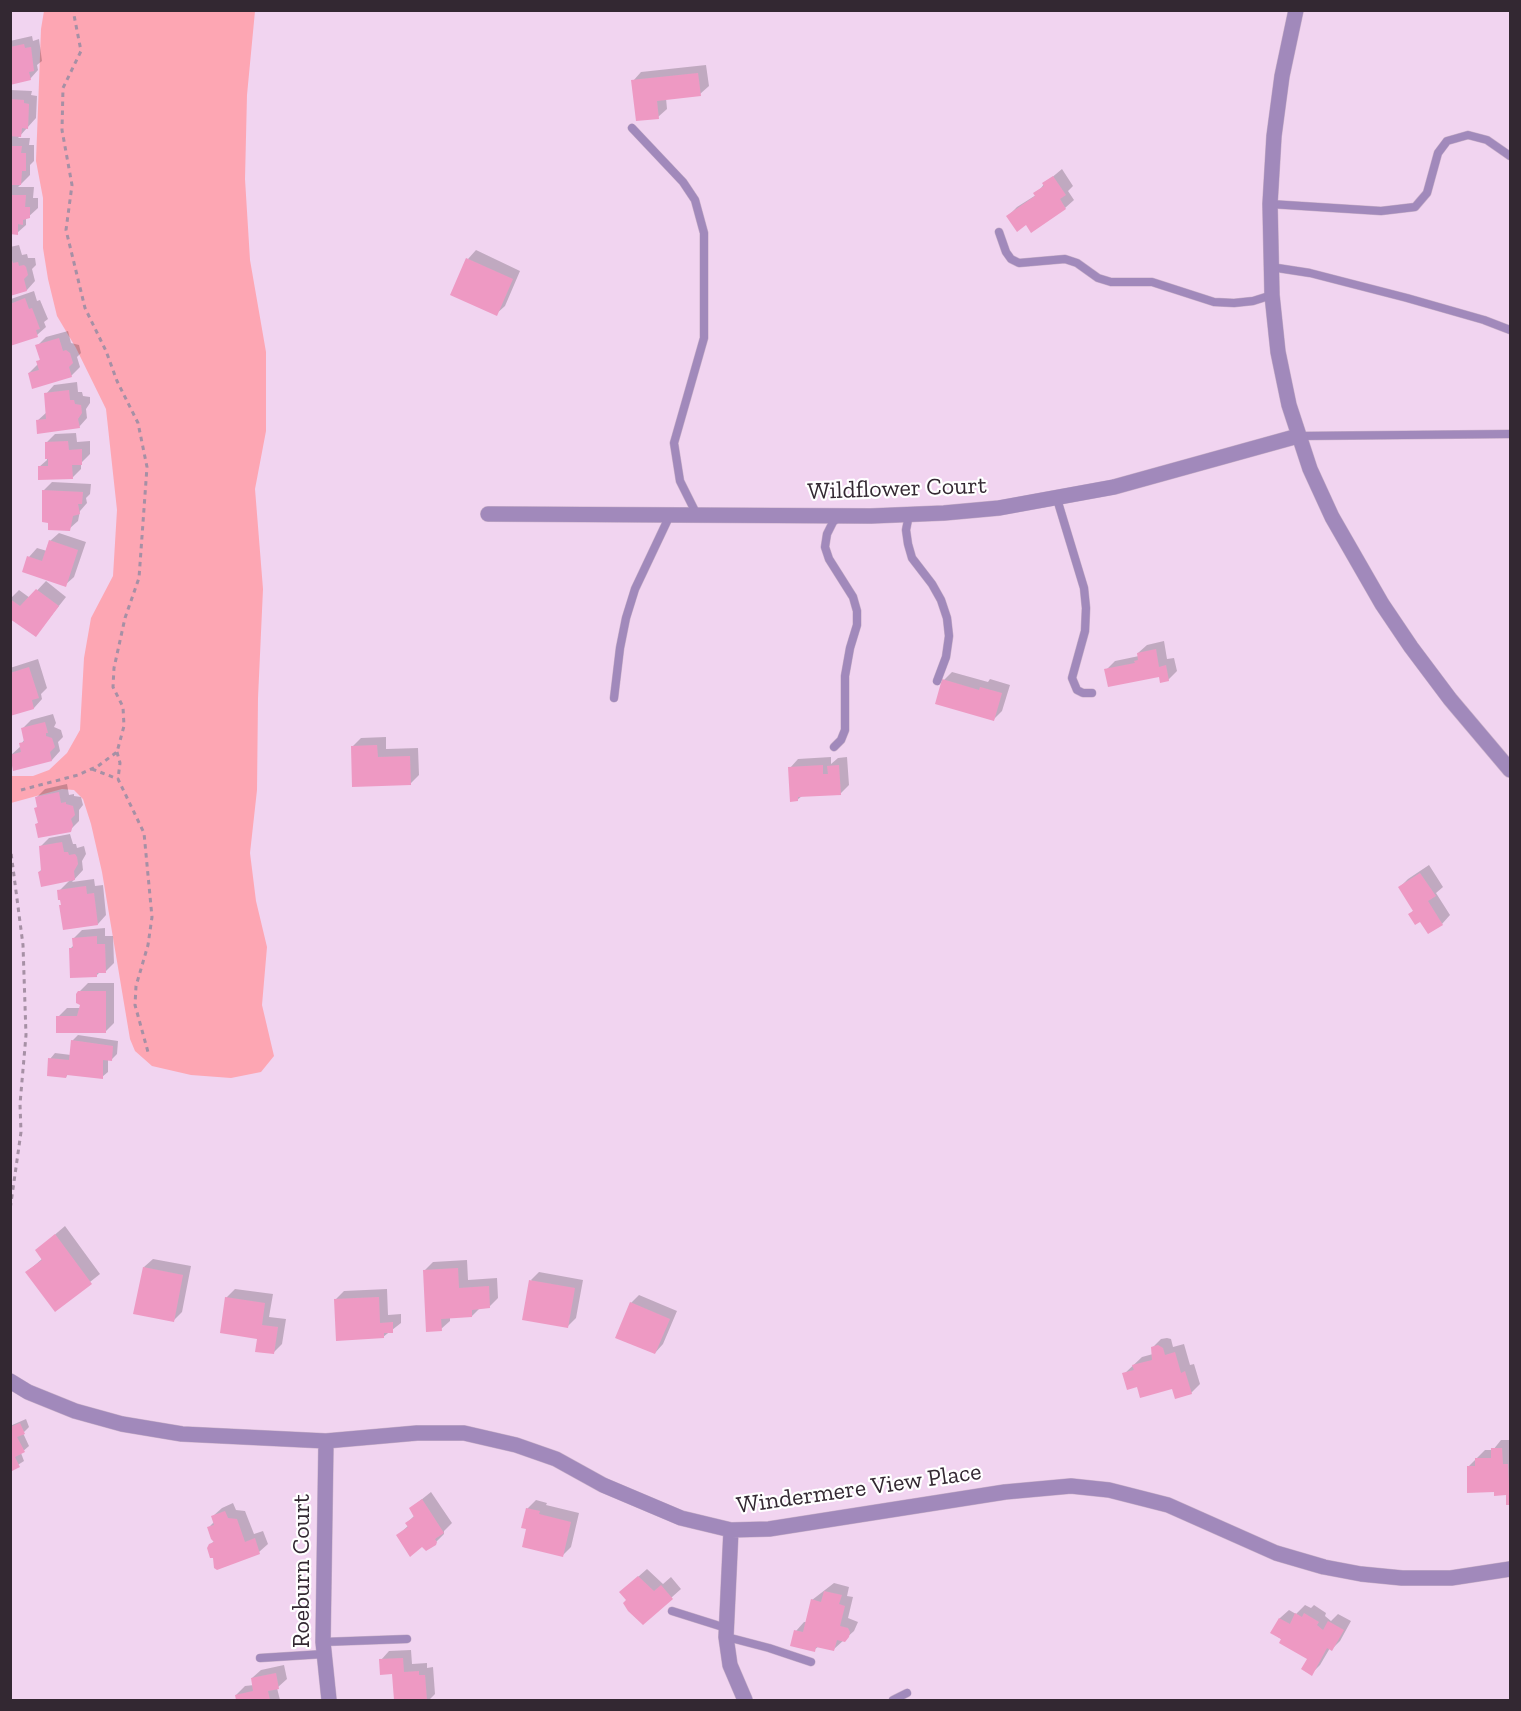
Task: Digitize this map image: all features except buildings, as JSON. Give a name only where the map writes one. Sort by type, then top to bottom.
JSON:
[{"type":"street","points":[[1296,10],[1279,96],[1270,204],[1272,295],[1278,352],[1289,405],[1298,436],[1332,517],[1382,604],[1450,699],[1510,770]]},
{"type":"street","name":"Wildflower Court","points":[[488,514],[909,515],[999,508],[1114,487],[1298,436]]},
{"type":"street","name":"Windermere View Place","points":[[10,1381],[28,1392],[75,1411],[122,1424],[182,1434],[326,1441],[417,1433],[464,1433],[516,1445],[556,1460],[603,1485],[681,1518],[731,1530],[769,1529],[1005,1492],[1071,1486],[1108,1490],[1168,1505],[1276,1553],[1324,1567],[1361,1574],[1402,1578],[1451,1578],[1510,1569]]},
{"type":"street","name":"Roeburn Court","points":[[326,1441],[323,1648],[329,1701]]},
{"type":"street","points":[[731,1530],[726,1633],[730,1665],[745,1701]]},
{"type":"lane","points":[[632,128],[683,182],[695,200],[705,233],[704,338],[674,443],[680,481],[688,501],[698,515]]},
{"type":"lane","points":[[1270,204],[1381,211],[1415,207],[1427,192],[1438,153],[1447,141],[1468,135],[1487,140],[1510,156]]},
{"type":"lane","points":[[999,232],[1006,252],[1018,263],[1065,259],[1077,263],[1098,278],[1152,282],[1214,302],[1253,301],[1272,295]]},
{"type":"lane","points":[[1271,267],[1310,273],[1407,298],[1484,320],[1510,330]]},
{"type":"lane","points":[[1298,436],[1510,435]]},
{"type":"lane","points":[[1057,499],[1084,588],[1086,608],[1085,631],[1072,678],[1077,690],[1092,693]]},
{"type":"lane","points":[[614,699],[626,618],[635,589],[670,515]]},
{"type":"lane","points":[[834,747],[841,740],[845,730],[845,676],[857,624],[857,611],[853,597],[829,559],[825,547],[827,534],[833,522],[842,515]]},
{"type":"lane","points":[[909,515],[906,530],[912,558],[941,600],[947,618],[949,636],[946,657],[937,681]]},
{"type":"lane","points":[[672,1611],[726,1633],[811,1662]]},
{"type":"lane","points":[[260,1658],[406,1639]]},
{"type":"lane","points":[[893,1701],[907,1693]]},
{"type":"path","points":[[73,10],[81,51],[63,88],[62,129],[72,185],[66,230],[85,308],[138,423],[147,467],[140,578],[125,618],[114,668],[114,687],[123,707],[124,726],[117,752],[120,763],[118,779],[144,833],[146,852],[152,917],[148,945],[136,986],[135,1005],[148,1052]]},
{"type":"path","points":[[21,789],[78,775],[117,752]]},
{"type":"path","points":[[91,769],[118,779]]},
{"type":"path","points":[[10,845],[23,945],[26,1035],[20,1104],[21,1132],[10,1210]]},
{"type":"shaded area","points":[[44,11],[255,11],[247,95],[245,179],[250,260],[266,352],[266,431],[255,489],[263,589],[257,790],[250,853],[256,901],[267,947],[262,1005],[274,1056],[261,1072],[231,1078],[191,1075],[152,1066],[135,1051],[130,1039],[102,872],[83,799],[74,790],[62,789],[11,803],[11,776],[33,776],[49,770],[67,753],[80,730],[84,658],[91,618],[113,576],[117,510],[106,409],[76,348],[57,316],[43,248],[43,198],[36,161],[41,29]]}]
